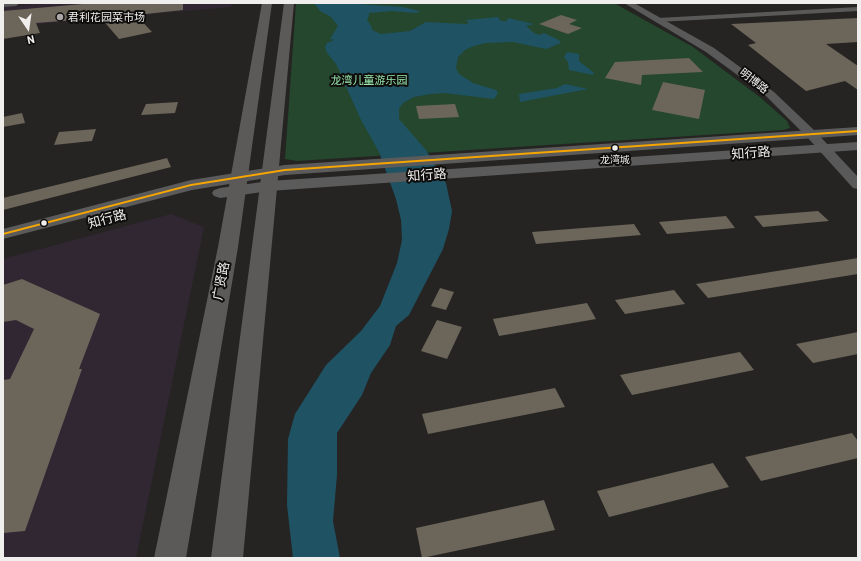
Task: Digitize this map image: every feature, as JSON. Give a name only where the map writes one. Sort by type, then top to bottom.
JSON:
[{"type":"main road","name":"广贤路","points":[[170,558],[226,255],[267,3]]},
{"type":"main road","points":[[227,558],[289,3]]},
{"type":"main road","name":"知行路","points":[[3,234],[191,185],[237,183],[269,179],[447,166],[858,131]]},
{"type":"main road","name":"知行路","points":[[447,166],[824,149],[858,146]]},
{"type":"main road","name":"知行路","points":[[3,246],[173,202],[237,183]]},
{"type":"street","points":[[3,4],[16,3]]},
{"type":"street","name":"明博路","points":[[628,3],[710,50],[740,70],[770,94],[811,134],[858,185]]},
{"type":"street","points":[[658,20],[858,9]]},
{"type":"shaded area","name":"君利花园菜市场","points":[[44,3],[232,3],[231,7],[3,27],[3,6]]},
{"type":"shaded area","points":[[171,214],[204,227],[136,558],[3,558],[3,259]]},
{"type":"green space","name":"龙湾儿童游乐园","points":[[296,3],[614,3],[693,47],[761,98],[787,121],[790,128],[783,130],[297,161],[285,159]]},
{"type":"water","points":[[314,3],[345,3],[403,7],[420,12],[414,13],[392,11],[369,13],[367,19],[372,30],[381,34],[410,31],[426,22],[466,24],[469,23],[466,20],[498,17],[501,21],[507,21],[508,18],[534,24],[526,26],[534,33],[540,35],[544,33],[559,40],[561,43],[546,49],[513,42],[486,43],[474,46],[465,50],[458,57],[456,68],[459,74],[473,83],[496,90],[498,93],[494,99],[444,93],[431,94],[414,97],[403,103],[399,109],[399,119],[426,150],[446,183],[452,211],[449,229],[443,249],[409,315],[396,326],[390,345],[371,373],[362,395],[337,433],[337,475],[333,521],[340,558],[293,558],[287,505],[288,439],[295,414],[326,365],[361,331],[380,306],[397,263],[402,240],[401,220],[396,199],[379,152],[361,120],[344,82],[359,78],[358,75],[341,74],[336,64],[327,53],[325,47],[327,43],[334,40],[330,39],[338,26],[331,17],[320,11]]},
{"type":"water","points":[[567,52],[579,54],[579,61],[594,73],[593,75],[569,70],[568,62],[564,57]]},
{"type":"water","points":[[565,84],[588,89],[520,102],[519,94],[557,88]]},
{"type":"building","name":"君利花园菜市场","points":[[94,3],[183,3],[183,10],[136,15],[152,32],[119,39],[101,18],[36,23],[40,33],[3,39],[3,11]]},
{"type":"building","points":[[561,15],[577,20],[569,24],[582,28],[568,34],[539,24]]},
{"type":"building","points":[[858,18],[858,42],[826,44],[858,66],[858,90],[845,81],[806,91],[748,45],[756,43],[731,24]]},
{"type":"building","points":[[689,58],[703,72],[642,75],[641,85],[605,78],[615,62]]},
{"type":"building","points":[[663,82],[705,90],[699,119],[652,110]]},
{"type":"building","points":[[178,102],[175,113],[141,115],[146,104]]},
{"type":"building","points":[[455,104],[459,117],[419,119],[416,106]]},
{"type":"building","points":[[22,113],[25,123],[3,127],[3,117]]},
{"type":"building","points":[[96,129],[92,141],[54,145],[59,132]]},
{"type":"building","points":[[167,158],[171,167],[3,210],[3,198]]},
{"type":"building","points":[[818,211],[829,221],[763,227],[754,216]]},
{"type":"building","points":[[726,216],[735,228],[667,234],[659,222]]},
{"type":"building","points":[[634,224],[641,235],[536,244],[532,232]]},
{"type":"building","points":[[858,258],[858,274],[708,298],[696,284]]},
{"type":"building","points":[[22,279],[100,314],[79,369],[82,369],[25,531],[3,533],[3,380],[10,379],[34,329],[16,320],[3,322],[3,285]]},
{"type":"building","points":[[440,288],[454,292],[446,310],[431,306]]},
{"type":"building","points":[[674,290],[685,304],[625,314],[615,300]]},
{"type":"building","points":[[587,303],[596,319],[499,336],[493,319]]},
{"type":"building","points":[[437,320],[462,327],[447,359],[421,351]]},
{"type":"building","points":[[858,332],[858,354],[813,363],[796,344]]},
{"type":"building","points":[[740,352],[754,370],[632,395],[620,375]]},
{"type":"building","points":[[555,388],[565,407],[428,434],[422,414]]},
{"type":"building","points":[[852,433],[858,441],[858,458],[761,481],[745,457]]},
{"type":"building","points":[[713,463],[729,487],[609,517],[597,491]]},
{"type":"building","points":[[544,500],[555,530],[422,558],[416,528]]},
{"type":"transit line","points":[[3,234],[191,185],[285,170],[858,131]]},
{"type":"place","name":"君利花园菜市场","points":[[60,17]]},
{"type":"place","name":"龙湾城","points":[[615,148]]}]
